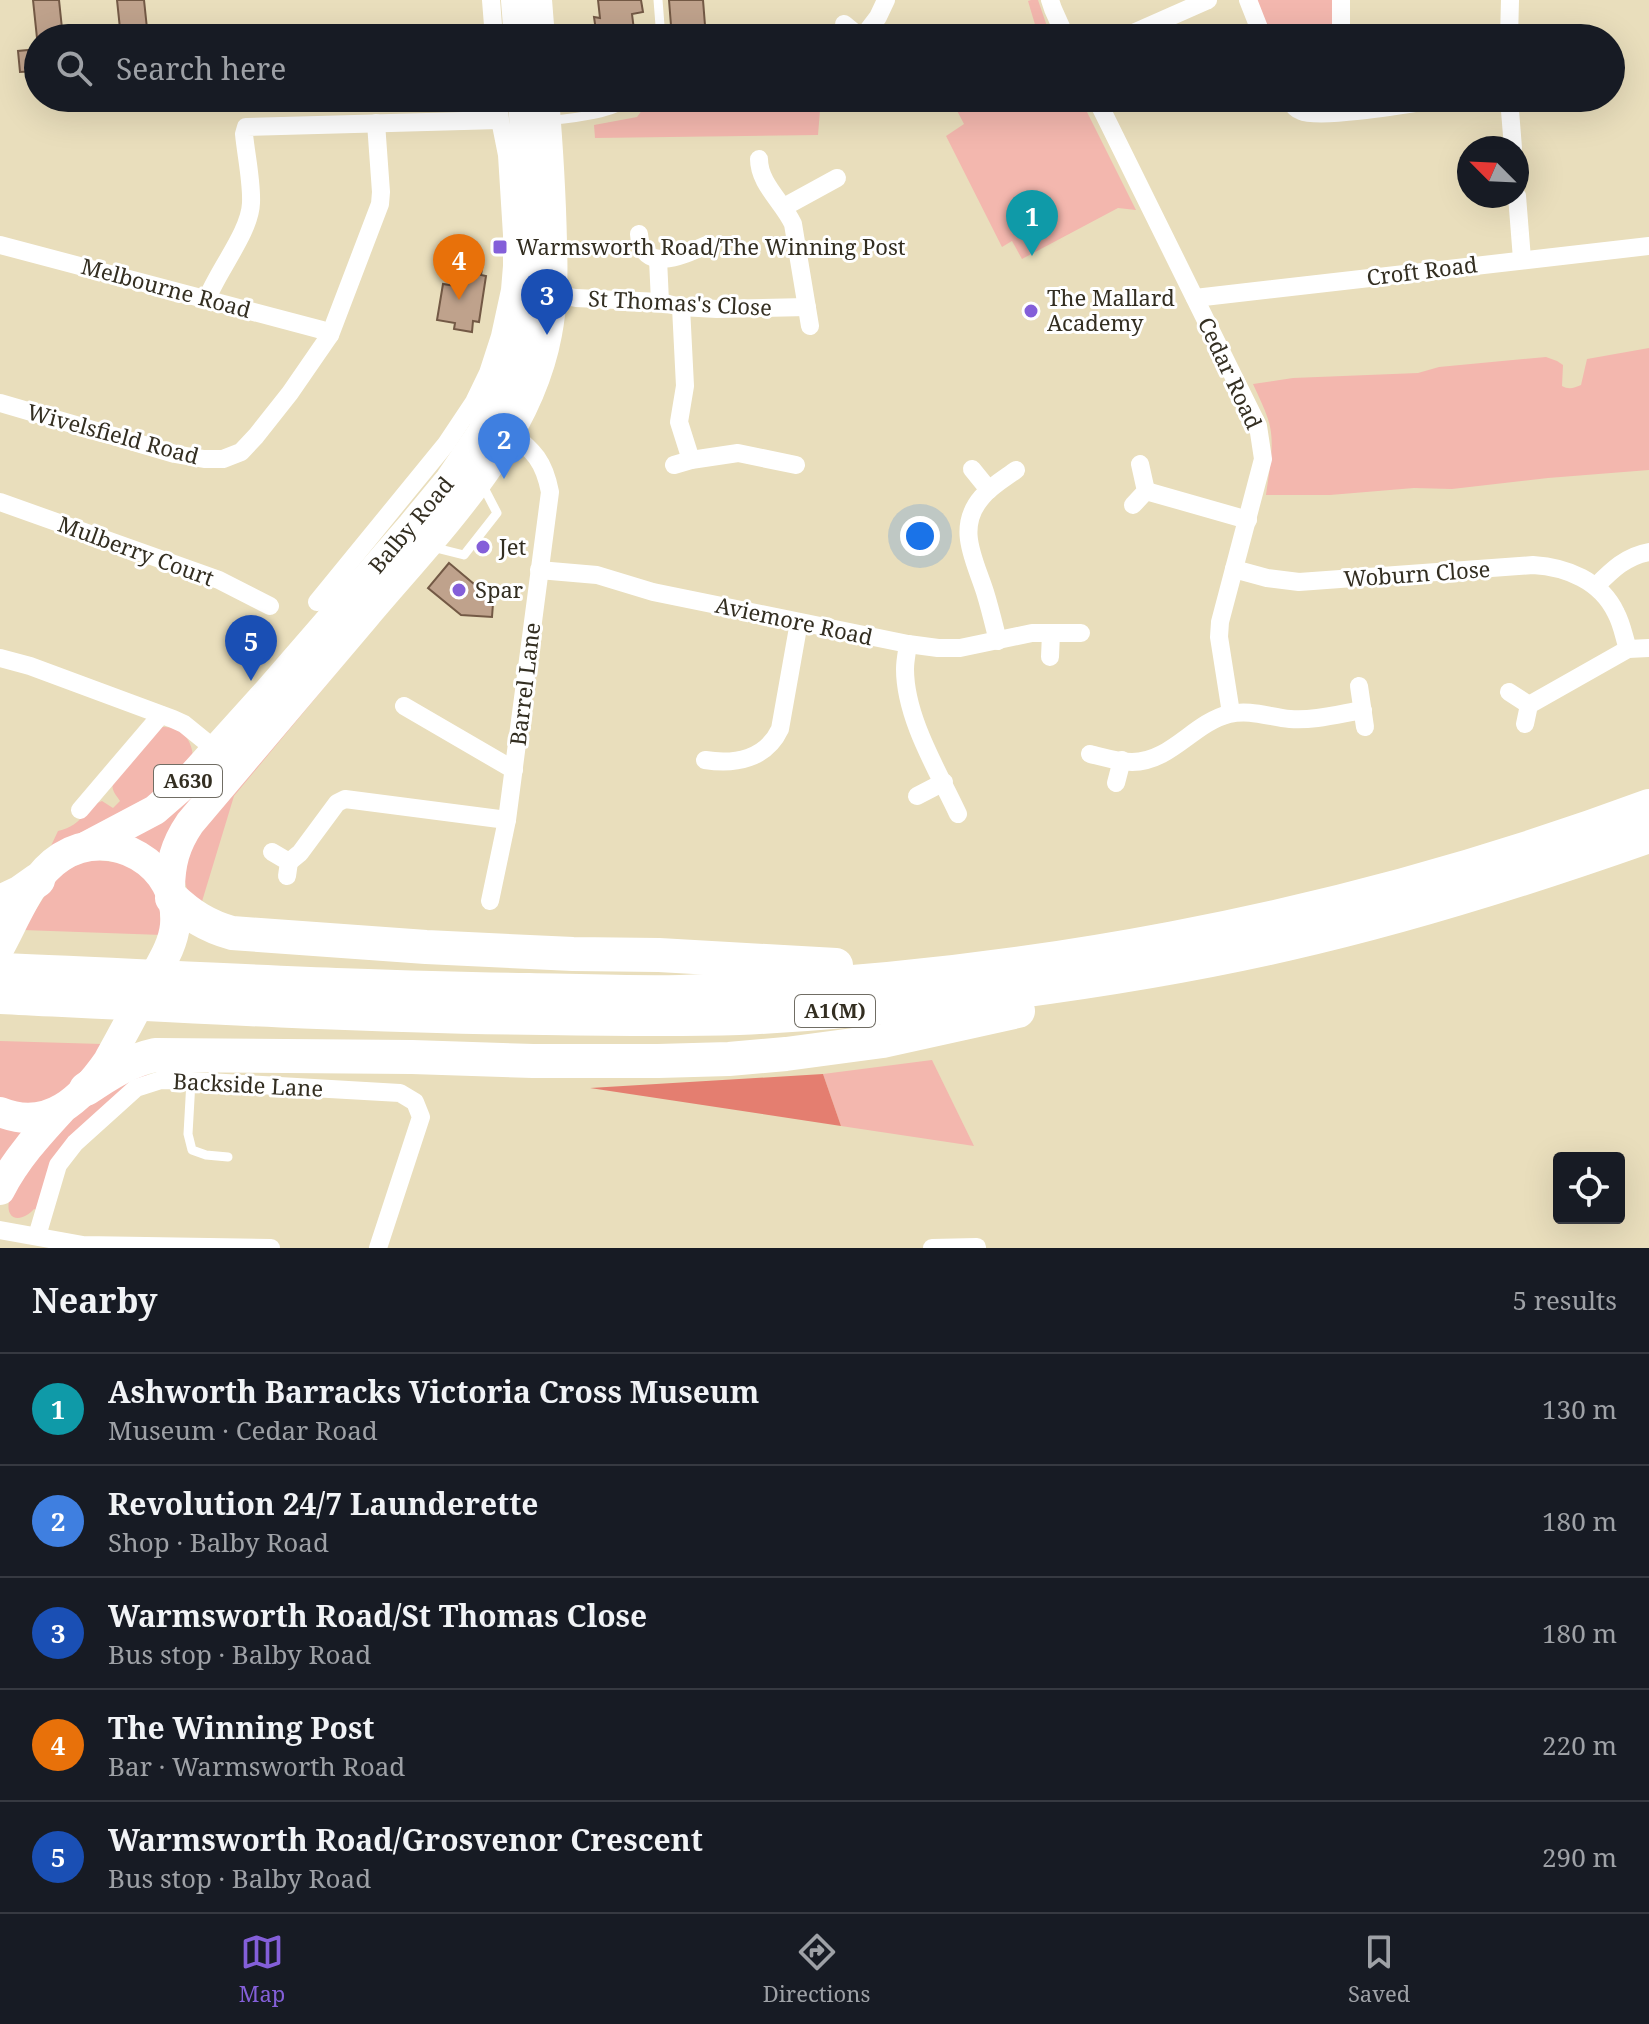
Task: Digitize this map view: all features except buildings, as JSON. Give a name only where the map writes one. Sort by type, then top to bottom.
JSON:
[{"type":"highway","name":"A1(M)","points":[[0,997],[432,1017],[670,1020],[743,1018],[920,1004],[1047,989],[1218,944],[1349,900],[1572,835],[1649,806]]},
{"type":"highway","name":"A1(M)","points":[[0,970],[440,989],[676,992],[913,977],[1103,951],[1290,943],[1449,901],[1649,836]]},
{"type":"highway","points":[[3,926],[21,892],[38,880]]},
{"type":"highway","points":[[171,894],[197,919],[232,933],[426,947],[670,955],[840,965],[915,964],[1218,944]]},
{"type":"highway","points":[[73,1099],[131,1062],[155,1055],[715,1060],[883,1041],[1087,999],[1218,944]]},
{"type":"main road","points":[[516,0],[518,24]]},
{"type":"main road","points":[[537,0],[539,24]]},
{"type":"main road","name":"Balby Road","points":[[38,880],[59,858],[155,810],[186,783],[392,550],[450,480],[482,433],[501,395],[526,314],[530,206],[524,112]]},
{"type":"main road","name":"Balby Road","points":[[73,1099],[108,1061],[170,947],[175,923],[171,894],[172,860],[179,839],[479,479],[510,432],[539,366],[553,294],[545,112]]},
{"type":"main road","points":[[87,846],[116,846],[143,857],[154,867],[171,894]]},
{"type":"main road","points":[[0,1112],[27,1118],[44,1116],[73,1099]]},
{"type":"main road","points":[[0,1190],[28,1146],[73,1099]]},
{"type":"street","points":[[491,0],[493,24]]},
{"type":"street","points":[[873,24],[886,0]]},
{"type":"street","points":[[1050,0],[1060,24]]},
{"type":"street","points":[[1154,24],[1208,0]]},
{"type":"street","points":[[1248,0],[1257,24]]},
{"type":"street","points":[[1341,0],[1341,24]]},
{"type":"street","points":[[1509,24],[1510,0]]},
{"type":"street","points":[[317,602],[446,444],[474,402],[488,373],[500,336],[512,266],[507,155],[499,112]]},
{"type":"street","name":"Cedar Road","points":[[1103,112],[1258,426],[1263,459],[1220,622],[1219,637],[1231,713]]},
{"type":"street","points":[[1510,112],[1512,136]]},
{"type":"street","points":[[207,299],[249,217],[251,203],[244,134],[246,127],[500,120]]},
{"type":"street","name":"Wivelsfield Road","points":[[0,403],[175,454],[223,459],[241,452],[290,393],[330,335],[380,204],[376,123]]},
{"type":"street","name":"St Thomas's Close","points":[[553,294],[808,317],[793,224],[765,183],[759,159]]},
{"type":"street","points":[[784,207],[837,178]]},
{"type":"street","points":[[1518,208],[1522,259]]},
{"type":"street","points":[[639,234],[643,251],[658,259],[685,254],[709,244]]},
{"type":"street","name":"Melbourne Road","points":[[0,245],[322,330],[330,335]]},
{"type":"street","name":"Croft Road","points":[[1195,298],[1649,246]]},
{"type":"street","points":[[658,259],[660,302]]},
{"type":"street","points":[[681,307],[685,386],[679,422],[682,463],[738,453],[796,465]]},
{"type":"street","name":"Barrel Lane","points":[[490,901],[507,820],[550,492],[538,457],[510,432]]},
{"type":"street","points":[[1140,464],[1146,491]]},
{"type":"street","points":[[972,469],[989,490]]},
{"type":"street","points":[[998,641],[969,548],[970,522],[980,499],[1016,470]]},
{"type":"street","points":[[1146,491],[1248,520]]},
{"type":"street","points":[[1133,505],[1146,491]]},
{"type":"street","name":"Mulberry Court","points":[[0,502],[219,580],[270,606]]},
{"type":"street","points":[[1596,586],[1630,557],[1649,552]]},
{"type":"street","name":"Woburn Close","points":[[1234,569],[1267,578],[1315,582],[1553,566],[1596,586],[1609,600],[1618,615],[1628,649]]},
{"type":"street","name":"Aviemore Road","points":[[539,570],[597,575],[653,592],[938,648],[960,648],[1032,633],[1081,633]]},
{"type":"street","points":[[705,760],[718,762],[749,758],[762,752],[775,739],[780,729],[799,622]]},
{"type":"street","points":[[1050,657],[1051,633]]},
{"type":"street","points":[[908,644],[905,669],[913,717],[958,814]]},
{"type":"street","points":[[1509,692],[1527,714],[1628,649],[1649,648]]},
{"type":"street","points":[[0,658],[30,666],[184,724],[216,750]]},
{"type":"street","points":[[1090,754],[1130,762],[1155,758],[1211,720],[1231,713],[1299,719],[1364,718],[1359,686]]},
{"type":"street","points":[[404,706],[514,770]]},
{"type":"street","points":[[80,810],[104,794],[161,715]]},
{"type":"street","points":[[1116,783],[1122,760]]},
{"type":"street","points":[[917,796],[944,782]]},
{"type":"street","points":[[272,852],[288,869],[337,803],[345,799],[507,820]]},
{"type":"street","name":"Backside Lane","points":[[37,1236],[58,1165],[75,1143],[136,1088],[161,1080],[191,1081],[400,1093],[415,1102],[421,1117],[378,1248]]},
{"type":"street","points":[[0,1230],[83,1245],[271,1248]]},
{"type":"street","points":[[932,1248],[977,1247]]},
{"type":"lane","points":[[658,0],[660,24]]},
{"type":"lane","points":[[191,1081],[188,1134],[192,1150],[228,1157]]},
{"type":"shaded area","points":[[1038,0],[1046,24],[1035,24],[1028,1]]},
{"type":"shaded area","points":[[1257,0],[1334,0],[1334,24],[1265,24]]},
{"type":"shaded area","points":[[641,112],[820,112],[818,135],[595,138],[594,125],[637,117]]},
{"type":"shaded area","points":[[958,112],[1087,112],[1136,210],[1118,208],[1022,259],[1012,241],[1002,247],[946,136],[964,124]]},
{"type":"shaded area","points":[[1649,348],[1649,470],[1452,489],[1266,495],[1271,457],[1270,428],[1253,384],[1293,378],[1418,373],[1439,367],[1546,357],[1563,365],[1562,386],[1572,388],[1581,385],[1587,359]]},
{"type":"shaded area","points":[[427,564],[234,796],[200,908],[186,885],[186,844]]},
{"type":"shaded area","points":[[162,727],[184,734],[193,757],[160,794],[50,848],[58,831],[79,821],[95,804],[102,801],[113,808],[120,801],[113,790],[113,781]]},
{"type":"shaded area","points":[[230,748],[160,863],[122,841]]},
{"type":"shaded area","points":[[91,859],[128,864],[149,881],[159,901],[162,935],[23,930],[59,873]]},
{"type":"shaded area","points":[[0,1041],[102,1044],[70,1086],[39,1107],[0,1101]]},
{"type":"shaded area","points":[[932,1060],[974,1146],[841,1126],[823,1074]]},
{"type":"shaded area","points":[[144,1066],[148,1077],[64,1146],[39,1211],[34,1209],[20,1218],[12,1216],[8,1208],[14,1188],[37,1156],[100,1095]]},
{"type":"shaded area","points":[[823,1074],[841,1126],[590,1088]]},
{"type":"shaded area","points":[[0,1124],[30,1130],[0,1168]]},
{"type":"place","name":"Warmsworth Road/The Winning Post","points":[[500,247]]},
{"type":"place","name":"Ashworth Barracks Victoria Cross Museum","points":[[1032,256]]},
{"type":"place","name":"The Winning Post","points":[[459,300]]},
{"type":"place","name":"The Mallard Academy","points":[[1031,311]]},
{"type":"place","name":"Warmsworth Road/St Thomas Close","points":[[547,335]]},
{"type":"place","name":"Revolution 24/7 Launderette","points":[[504,479]]},
{"type":"place","name":"Jet","points":[[483,547]]},
{"type":"place","name":"Spar","points":[[459,590]]},
{"type":"place","name":"Warmsworth Road/Grosvenor Crescent","points":[[251,681]]}]
